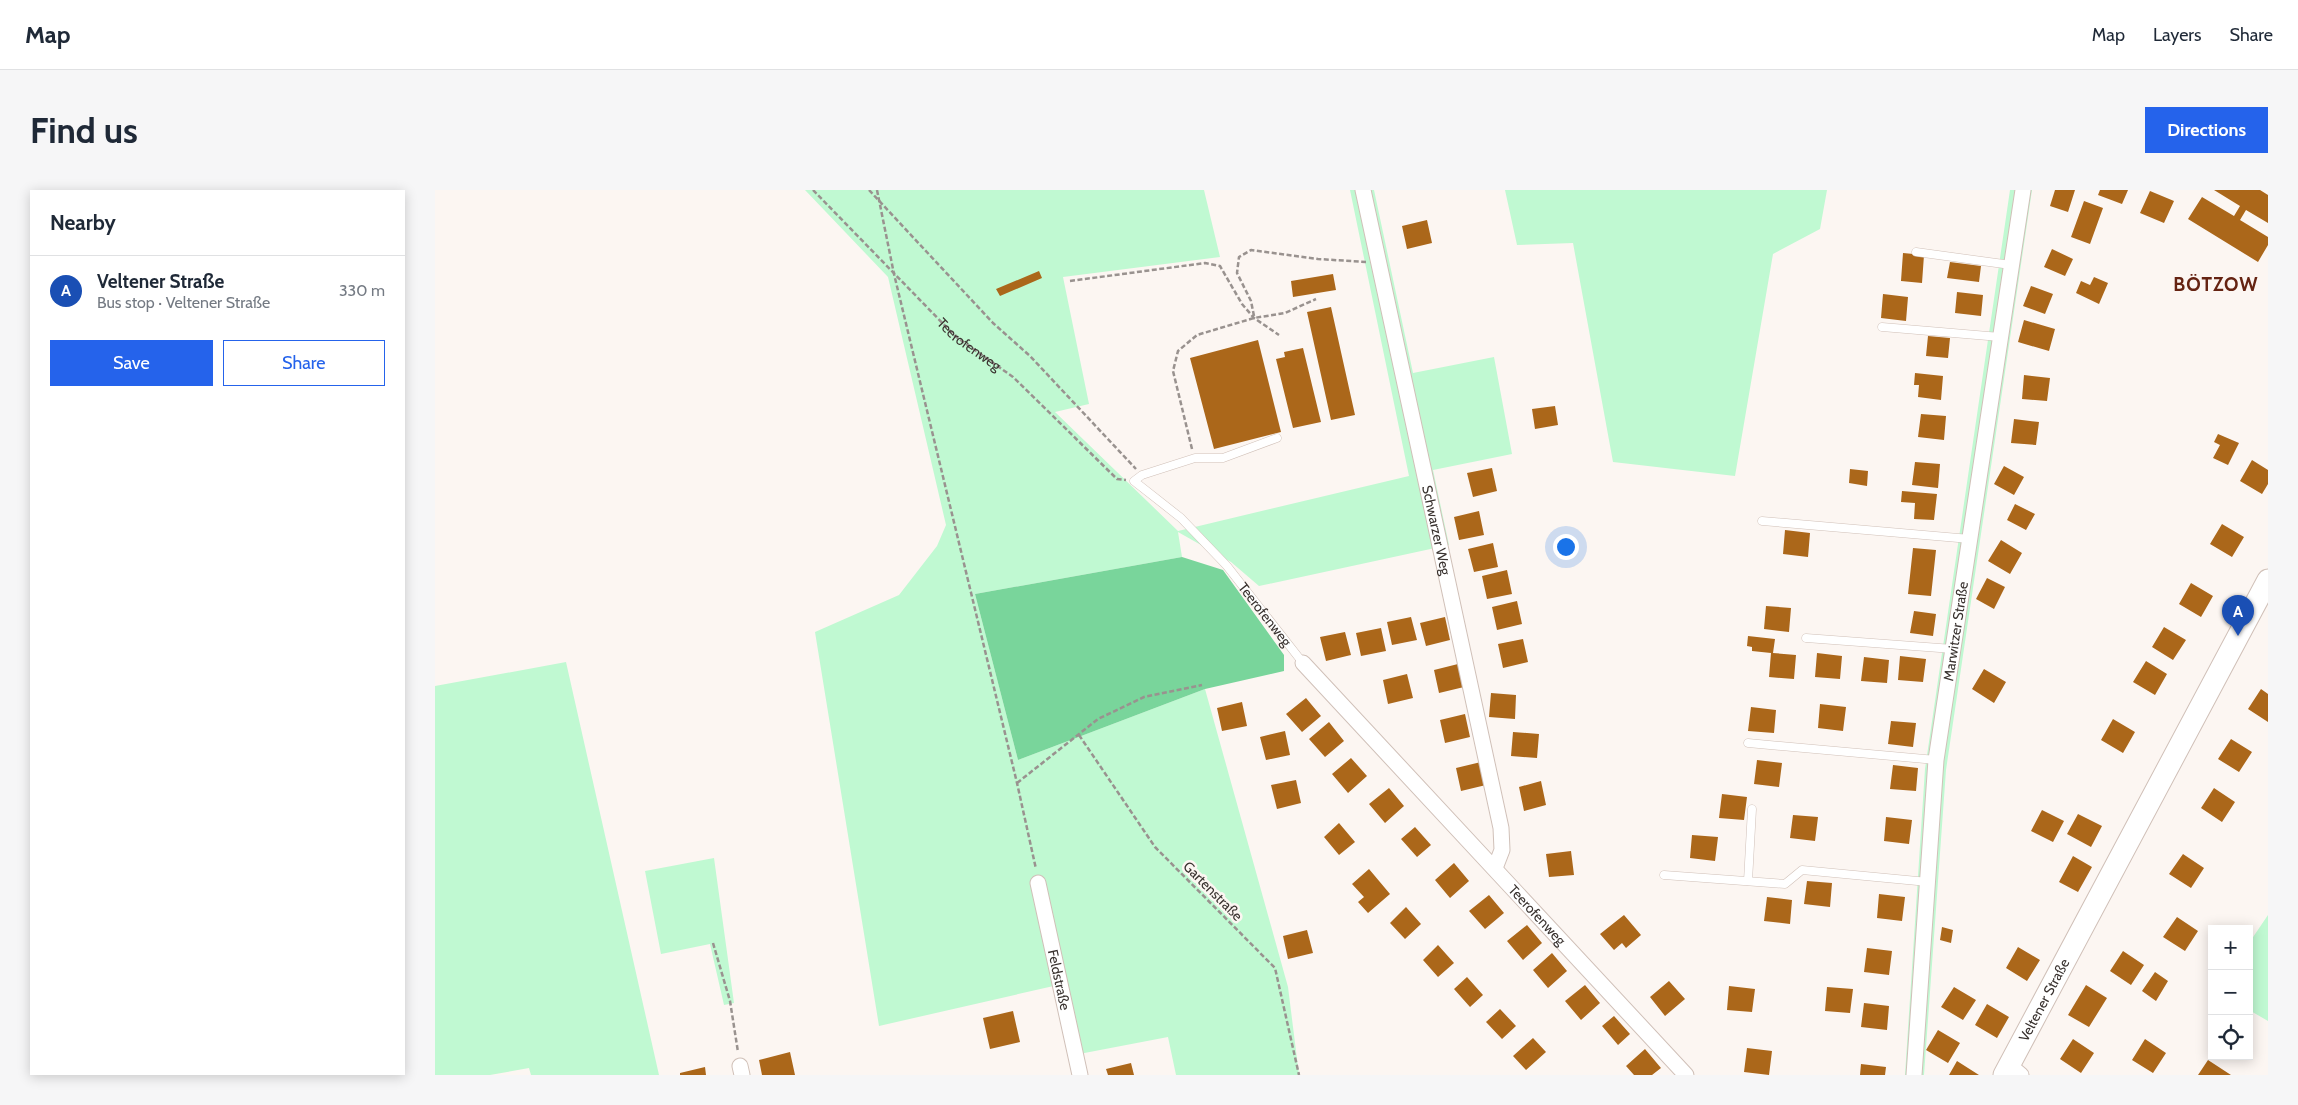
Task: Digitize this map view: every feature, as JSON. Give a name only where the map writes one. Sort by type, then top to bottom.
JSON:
[{"type":"main road","name":"Veltener Straße","points":[[2011,1072],[2268,580]]},
{"type":"street","name":"Schwarzer Weg","points":[[1363,190],[1501,828],[1502,850],[1495,868]]},
{"type":"street","name":"Marwitzer Straße","points":[[1914,1075],[1936,760],[2023,190]]},
{"type":"street","name":"Teerofenweg","points":[[1303,662],[1686,1075]]},
{"type":"street","name":"Feldstraße","points":[[1039,883],[1080,1075]]},
{"type":"lane","points":[[1916,252],[2011,265]]},
{"type":"lane","points":[[1882,327],[2000,336]]},
{"type":"lane","points":[[1134,481],[1142,475],[1195,458],[1223,458],[1277,438]]},
{"type":"lane","name":"Teerofenweg","points":[[1134,481],[1181,518],[1227,566],[1303,662]]},
{"type":"lane","points":[[1762,521],[1969,539]]},
{"type":"lane","points":[[1806,638],[1953,649]]},
{"type":"lane","points":[[1748,743],[1936,760]]},
{"type":"lane","points":[[1748,881],[1752,809]]},
{"type":"lane","points":[[1664,875],[1785,884],[1801,870],[1928,882]]},
{"type":"path","name":"Teerofenweg","points":[[813,190],[955,336],[1013,378],[1117,479],[1134,481]]},
{"type":"path","points":[[869,190],[993,323],[1030,356],[1142,475]]},
{"type":"path","points":[[877,190],[894,274],[1017,783],[1039,883]]},
{"type":"path","points":[[1254,318],[1251,301],[1237,273],[1239,257],[1251,250],[1318,259],[1379,263]]},
{"type":"path","points":[[1070,281],[1205,263],[1220,266],[1242,304],[1254,318],[1279,335]]},
{"type":"path","points":[[1195,458],[1173,371],[1177,351],[1197,335],[1254,318],[1285,313],[1316,299]]},
{"type":"path","points":[[1017,783],[1098,720],[1144,697],[1202,685]]},
{"type":"path","name":"Gartenstraße","points":[[1079,735],[1155,847],[1275,968],[1299,1075]]},
{"type":"path","points":[[713,943],[730,1001],[741,1071]]},
{"type":"green space","points":[[805,190],[1204,190],[1220,257],[1063,277],[1089,404],[1055,412],[1178,531],[1409,476],[1350,190],[1374,190],[1413,373],[1494,357],[1512,454],[1433,470],[1449,545],[1259,586],[1231,562],[1178,532],[1182,557],[975,594],[1018,760],[1205,689],[1288,987],[1299,1075],[1176,1075],[1168,1037],[1074,1055],[1058,985],[879,1026],[815,632],[899,595],[937,546],[946,525],[888,277]]},
{"type":"green space","points":[[1505,190],[1827,190],[1820,229],[1773,254],[1735,476],[1613,462],[1573,243],[1517,245]]},
{"type":"green space","points":[[2010,190],[2032,190],[1946,770],[1924,1075],[1905,1075],[1925,769]]},
{"type":"green space","points":[[1182,557],[1223,570],[1284,655],[1284,671],[1205,689],[1018,760],[975,594]]},
{"type":"green space","points":[[566,662],[659,1075],[531,1075],[529,1068],[490,1075],[435,1075],[435,686]]},
{"type":"green space","points":[[714,858],[734,1003],[724,1005],[710,944],[661,954],[645,871]]},
{"type":"green space","points":[[2268,915],[2268,1021],[2253,1012],[2253,937]]},
{"type":"building","points":[[2055,190],[2075,190],[2068,212],[2050,206]]},
{"type":"building","points":[[2100,190],[2128,190],[2122,204],[2098,195]]},
{"type":"building","points":[[2214,190],[2260,190],[2268,195],[2268,223],[2246,210],[2240,220],[2268,237],[2268,245],[2258,262],[2188,219],[2202,197],[2234,216],[2240,206]]},
{"type":"building","points":[[2150,191],[2174,201],[2164,223],[2140,213]]},
{"type":"building","points":[[2084,201],[2103,208],[2090,244],[2071,237]]},
{"type":"building","points":[[1427,220],[1432,243],[1407,249],[1402,226]]},
{"type":"building","points":[[2052,249],[2073,259],[2065,276],[2044,267]]},
{"type":"building","points":[[1903,253],[1924,255],[1922,283],[1901,281]]},
{"type":"building","points":[[1950,262],[1981,266],[1979,282],[1947,278]]},
{"type":"building","points":[[1039,271],[1042,278],[1000,296],[996,289]]},
{"type":"building","points":[[1333,274],[1336,290],[1293,297],[1291,281]]},
{"type":"building","points":[[2094,277],[2108,283],[2099,304],[2076,293],[2081,281],[2090,285]]},
{"type":"building","points":[[2031,286],[2053,294],[2045,314],[2023,306]]},
{"type":"building","points":[[1957,292],[1983,295],[1981,316],[1955,313]]},
{"type":"building","points":[[1883,294],[1908,297],[1906,321],[1881,318]]},
{"type":"building","points":[[1331,307],[1355,415],[1331,420],[1307,312]]},
{"type":"building","points":[[2024,320],[2055,329],[2049,351],[2018,342]]},
{"type":"building","points":[[1928,336],[1950,338],[1948,358],[1926,356]]},
{"type":"building","points":[[1258,340],[1281,432],[1214,449],[1190,358]]},
{"type":"building","points":[[1303,348],[1321,422],[1293,428],[1276,359],[1285,357],[1284,352]]},
{"type":"building","points":[[1915,373],[1943,376],[1941,400],[1918,397],[1919,385],[1914,385]]},
{"type":"building","points":[[2024,375],[2050,378],[2047,401],[2022,399]]},
{"type":"building","points":[[1555,406],[1558,425],[1535,429],[1532,409]]},
{"type":"building","points":[[1921,414],[1946,416],[1944,440],[1918,437]]},
{"type":"building","points":[[2014,419],[2039,422],[2036,445],[2011,443]]},
{"type":"building","points":[[2218,434],[2239,443],[2228,465],[2213,458],[2220,445],[2214,442]]},
{"type":"building","points":[[2252,460],[2268,470],[2268,484],[2262,494],[2240,481]]},
{"type":"building","points":[[1915,462],[1940,464],[1938,488],[1912,485]]},
{"type":"building","points":[[2004,466],[2024,477],[2014,495],[1994,484]]},
{"type":"building","points":[[1492,468],[1497,491],[1473,497],[1467,473]]},
{"type":"building","points":[[1850,469],[1868,471],[1867,486],[1849,483]]},
{"type":"building","points":[[1902,491],[1937,494],[1934,520],[1914,519],[1915,503],[1901,502]]},
{"type":"building","points":[[2015,504],[2035,514],[2026,530],[2007,520]]},
{"type":"building","points":[[1479,511],[1484,535],[1459,540],[1454,517]]},
{"type":"building","points":[[2222,524],[2244,537],[2232,557],[2210,544]]},
{"type":"building","points":[[1785,530],[1810,533],[1808,557],[1783,554]]},
{"type":"building","points":[[2001,540],[2022,553],[2010,574],[1988,561]]},
{"type":"building","points":[[1493,543],[1498,567],[1474,572],[1468,549]]},
{"type":"building","points":[[1913,548],[1936,550],[1931,596],[1908,594]]},
{"type":"building","points":[[1507,570],[1512,594],[1487,599],[1482,576]]},
{"type":"building","points":[[1987,578],[2005,587],[1994,609],[1976,599]]},
{"type":"building","points":[[2191,583],[2213,596],[2201,617],[2179,604]]},
{"type":"building","points":[[1517,601],[1522,624],[1497,630],[1492,607]]},
{"type":"building","points":[[1766,606],[1791,608],[1789,632],[1764,629]]},
{"type":"building","points":[[1914,611],[1936,614],[1933,636],[1910,633]]},
{"type":"building","points":[[1411,617],[1417,640],[1392,645],[1387,622]]},
{"type":"building","points":[[1445,617],[1450,640],[1426,646],[1420,623]]},
{"type":"building","points":[[2164,627],[2186,640],[2173,660],[2152,647]]},
{"type":"building","points":[[1381,628],[1386,651],[1361,656],[1356,633]]},
{"type":"building","points":[[1345,632],[1351,655],[1326,661],[1320,637]]},
{"type":"building","points":[[1748,636],[1775,639],[1773,653],[1796,655],[1794,679],[1769,677],[1771,653],[1752,651],[1752,647],[1747,646]]},
{"type":"building","points":[[1523,639],[1528,662],[1503,668],[1498,644]]},
{"type":"building","points":[[1817,653],[1842,656],[1840,679],[1815,677]]},
{"type":"building","points":[[1900,656],[1926,659],[1923,682],[1898,680]]},
{"type":"building","points":[[1864,657],[1889,660],[1887,683],[1861,681]]},
{"type":"building","points":[[2146,661],[2167,674],[2155,695],[2133,682]]},
{"type":"building","points":[[1458,664],[1464,687],[1439,693],[1434,670]]},
{"type":"building","points":[[1984,669],[2006,682],[1994,703],[1972,689]]},
{"type":"building","points":[[1407,674],[1413,698],[1388,704],[1383,680]]},
{"type":"building","points":[[2261,689],[2268,694],[2268,722],[2248,709]]},
{"type":"building","points":[[1491,693],[1516,695],[1515,719],[1489,717]]},
{"type":"building","points":[[1306,698],[1321,716],[1302,732],[1286,714]]},
{"type":"building","points":[[1242,702],[1247,726],[1222,731],[1217,708]]},
{"type":"building","points":[[1820,704],[1846,707],[1843,731],[1818,728]]},
{"type":"building","points":[[1751,707],[1776,710],[1774,733],[1748,731]]},
{"type":"building","points":[[1465,714],[1470,737],[1445,743],[1440,720]]},
{"type":"building","points":[[2113,719],[2135,732],[2123,753],[2101,740]]},
{"type":"building","points":[[1891,721],[1916,723],[1913,747],[1888,744]]},
{"type":"building","points":[[1329,722],[1344,741],[1325,757],[1309,739]]},
{"type":"building","points":[[1285,731],[1290,755],[1266,760],[1260,737]]},
{"type":"building","points":[[1513,732],[1539,734],[1537,758],[1511,756]]},
{"type":"building","points":[[2231,739],[2252,752],[2239,772],[2218,759]]},
{"type":"building","points":[[1351,758],[1367,776],[1348,793],[1332,774]]},
{"type":"building","points":[[1757,760],[1782,763],[1779,787],[1754,784]]},
{"type":"building","points":[[1481,762],[1486,785],[1461,791],[1456,768]]},
{"type":"building","points":[[1893,765],[1918,768],[1916,791],[1890,789]]},
{"type":"building","points":[[1296,780],[1301,803],[1277,809],[1271,785]]},
{"type":"building","points":[[1541,781],[1546,805],[1524,811],[1519,787]]},
{"type":"building","points":[[1389,788],[1404,806],[1385,823],[1369,804]]},
{"type":"building","points":[[2214,788],[2235,802],[2222,822],[2201,808]]},
{"type":"building","points":[[1722,794],[1747,797],[1744,820],[1719,818]]},
{"type":"building","points":[[2042,810],[2064,821],[2053,842],[2031,831]]},
{"type":"building","points":[[2078,814],[2102,826],[2091,847],[2067,834]]},
{"type":"building","points":[[1793,815],[1818,817],[1815,841],[1790,838]]},
{"type":"building","points":[[1886,817],[1912,820],[1909,844],[1884,841]]},
{"type":"building","points":[[1339,823],[1355,842],[1339,855],[1324,837]]},
{"type":"building","points":[[1415,827],[1431,845],[1417,857],[1401,839]]},
{"type":"building","points":[[1692,835],[1718,837],[1715,861],[1690,858]]},
{"type":"building","points":[[1571,851],[1574,875],[1549,877],[1546,854]]},
{"type":"building","points":[[2183,854],[2204,868],[2191,888],[2169,874]]},
{"type":"building","points":[[2073,856],[2092,867],[2078,892],[2059,882]]},
{"type":"building","points":[[1454,863],[1469,881],[1450,898],[1435,880]]},
{"type":"building","points":[[1369,869],[1390,894],[1368,913],[1358,902],[1364,897],[1352,884]]},
{"type":"building","points":[[1807,881],[1832,883],[1830,907],[1804,904]]},
{"type":"building","points":[[1879,894],[1905,897],[1902,921],[1877,918]]},
{"type":"building","points":[[1489,895],[1504,913],[1485,929],[1469,911]]},
{"type":"building","points":[[1767,897],[1792,900],[1790,924],[1764,921]]},
{"type":"building","points":[[1406,907],[1421,924],[1405,939],[1390,923]]},
{"type":"building","points":[[1624,915],[1641,935],[1626,948],[1622,943],[1614,950],[1600,934]]},
{"type":"building","points":[[2177,917],[2198,931],[2185,951],[2163,937]]},
{"type":"building","points":[[1527,925],[1542,943],[1523,960],[1507,941]]},
{"type":"building","points":[[1942,927],[1953,930],[1951,943],[1940,940]]},
{"type":"building","points":[[1307,930],[1313,953],[1288,959],[1283,936]]},
{"type":"building","points":[[1438,945],[1454,963],[1438,977],[1423,960]]},
{"type":"building","points":[[2018,947],[2040,960],[2027,981],[2006,968]]},
{"type":"building","points":[[1867,948],[1892,951],[1889,975],[1864,972]]},
{"type":"building","points":[[2123,951],[2144,965],[2131,985],[2110,971]]},
{"type":"building","points":[[1552,953],[1567,971],[1548,988],[1533,970]]},
{"type":"building","points":[[2155,972],[2168,981],[2156,1001],[2142,991]]},
{"type":"building","points":[[1467,977],[1483,995],[1470,1007],[1454,989]]},
{"type":"building","points":[[1669,981],[1685,999],[1665,1016],[1650,997]]},
{"type":"building","points":[[1585,985],[1600,1003],[1581,1020],[1565,1001]]},
{"type":"building","points":[[2086,985],[2107,998],[2089,1027],[2068,1015]]},
{"type":"building","points":[[1729,986],[1755,989],[1752,1012],[1727,1010]]},
{"type":"building","points":[[1827,987],[1853,989],[1850,1013],[1825,1011]]},
{"type":"building","points":[[1954,987],[1976,1000],[1963,1020],[1941,1007]]},
{"type":"building","points":[[1864,1003],[1889,1006],[1887,1030],[1861,1027]]},
{"type":"building","points":[[1987,1004],[2009,1017],[1997,1038],[1975,1025]]},
{"type":"building","points":[[1500,1009],[1516,1026],[1502,1039],[1486,1022]]},
{"type":"building","points":[[1013,1011],[1020,1042],[990,1049],[983,1018]]},
{"type":"building","points":[[1614,1016],[1630,1034],[1618,1045],[1602,1026]]},
{"type":"building","points":[[1938,1030],[1960,1043],[1948,1063],[1926,1050]]},
{"type":"building","points":[[1533,1038],[1546,1052],[1526,1070],[1513,1056]]},
{"type":"building","points":[[2073,1039],[2094,1053],[2081,1073],[2060,1059]]},
{"type":"building","points":[[2145,1039],[2166,1053],[2153,1073],[2132,1060]]},
{"type":"building","points":[[1747,1048],[1772,1051],[1769,1075],[1744,1072]]},
{"type":"building","points":[[1645,1049],[1661,1068],[1652,1075],[1634,1075],[1626,1066]]},
{"type":"building","points":[[790,1052],[795,1075],[762,1075],[759,1060]]},
{"type":"building","points":[[2208,1060],[2231,1075],[2198,1075]]},
{"type":"building","points":[[1957,1061],[1979,1075],[1949,1075]]},
{"type":"building","points":[[1131,1063],[1134,1075],[1108,1075],[1106,1069]]},
{"type":"building","points":[[1861,1064],[1886,1067],[1885,1075],[1860,1075]]},
{"type":"building","points":[[705,1067],[706,1075],[680,1075],[680,1073]]},
{"type":"place","name":"Veltener Straße","points":[[2238,636]]},
{"type":"district","name":"BÖTZOW","points":[[2216,284]]}]
